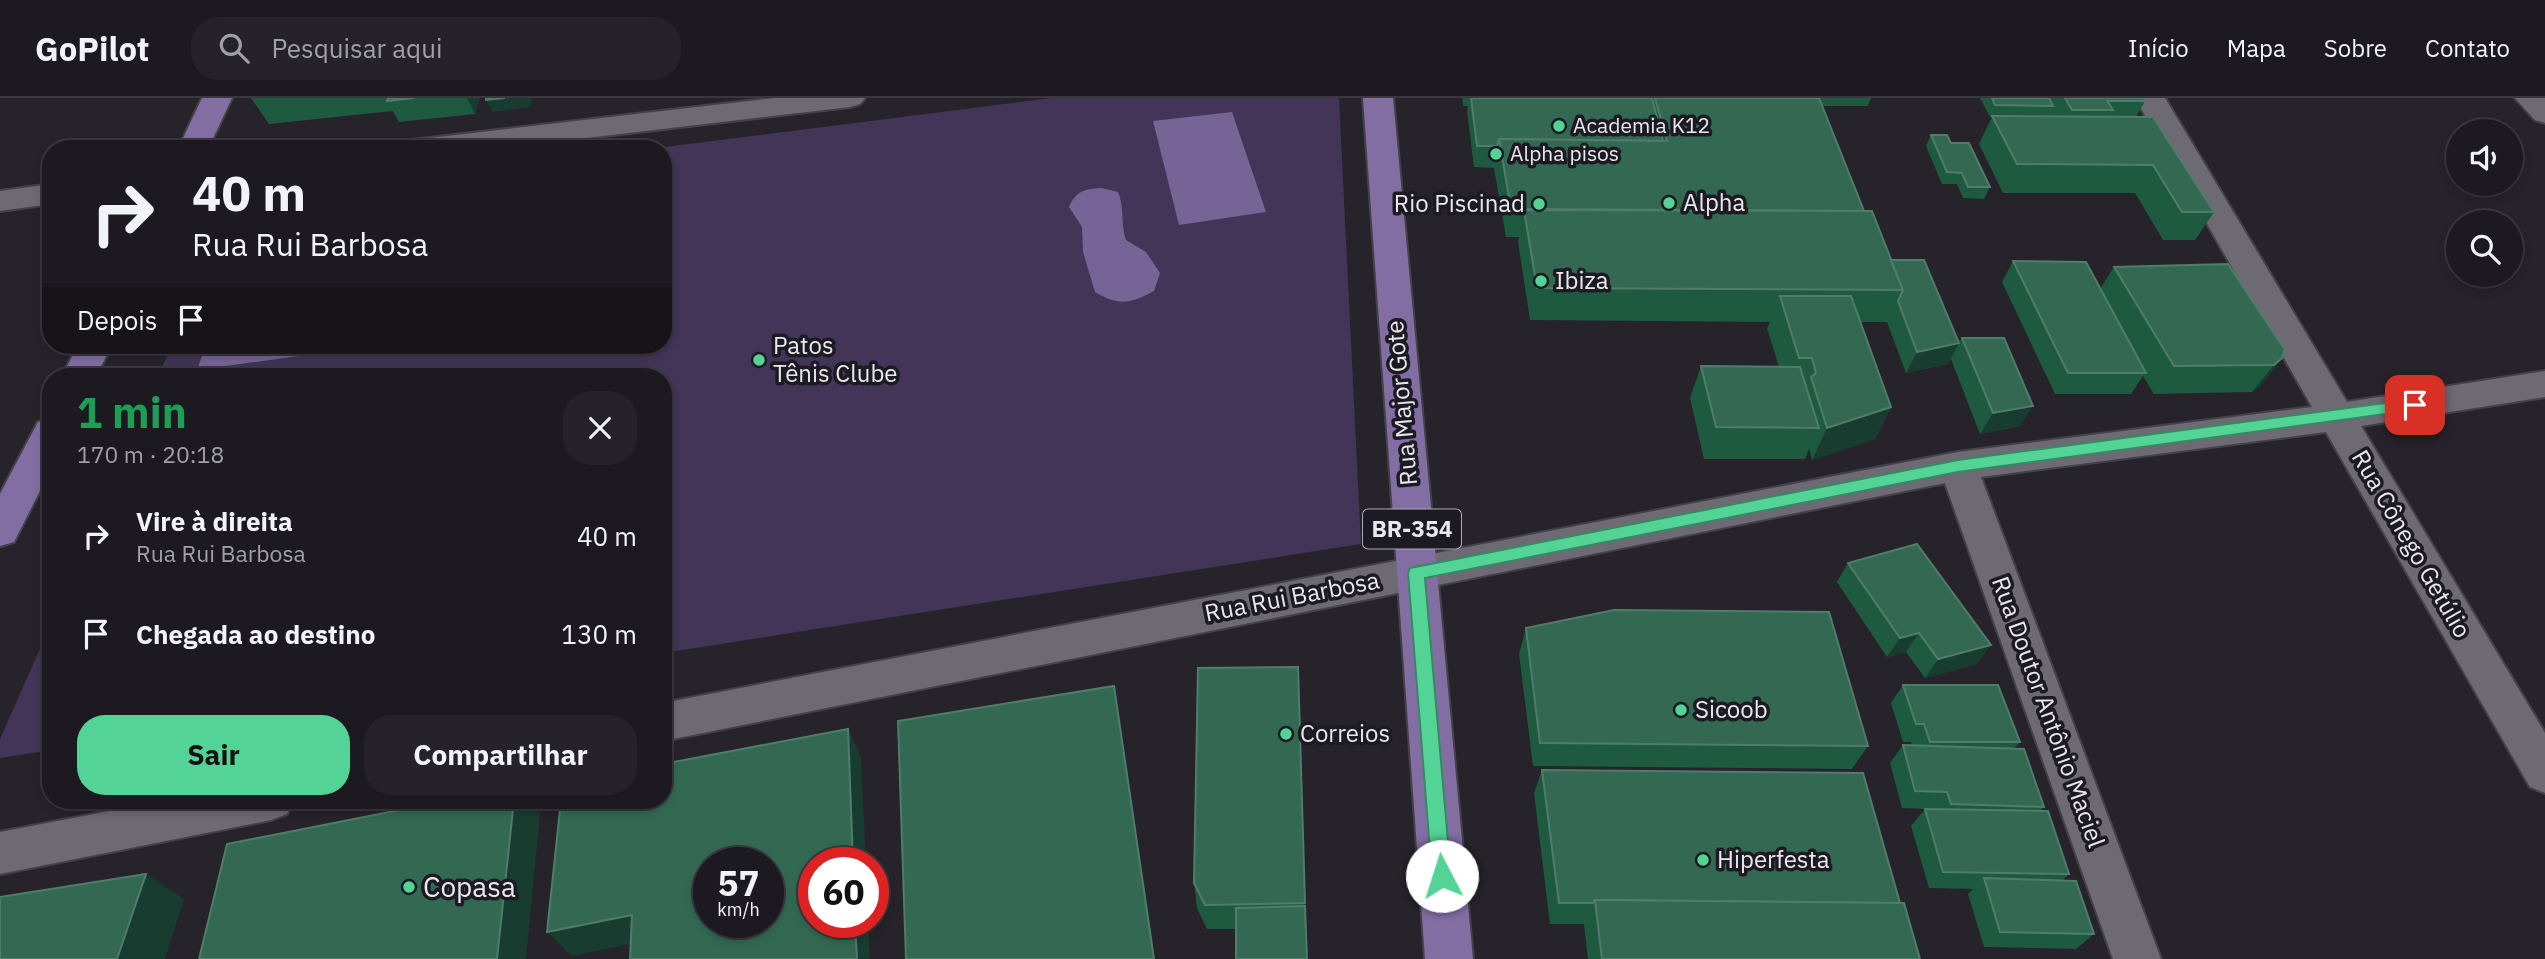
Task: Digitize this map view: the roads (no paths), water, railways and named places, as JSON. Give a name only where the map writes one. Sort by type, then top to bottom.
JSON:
[{"type":"main road","points":[[197,140],[217,98]]},
{"type":"main road","name":"Rua Major Gote","points":[[1378,98],[1449,959]]},
{"type":"main road","points":[[0,531],[42,449]]},
{"type":"street","points":[[489,140],[850,98]]},
{"type":"street","name":"Rua Cônego Getúlio","points":[[2150,98],[2545,773]]},
{"type":"street","points":[[2530,98],[2545,114]]},
{"type":"street","points":[[0,201],[42,195]]},
{"type":"street","name":"Rua Rui Barbosa","points":[[672,720],[1958,466],[2337,417],[2545,384]]},
{"type":"street","name":"Rua Doutor Antônio Maciel","points":[[1958,466],[2137,959]]},
{"type":"street","points":[[0,853],[225,809]]},
{"type":"place","name":"Academia K12","points":[[1559,126]]},
{"type":"place","name":"Alpha pisos","points":[[1496,154]]},
{"type":"place","name":"Alpha","points":[[1669,203]]},
{"type":"place","name":"Rio Piscinad","points":[[1539,204]]},
{"type":"place","name":"Ibiza","points":[[1541,281]]},
{"type":"place","name":"Patos Tênis Clube","points":[[759,360]]},
{"type":"place","name":"Sicoob","points":[[1681,710]]},
{"type":"place","name":"Correios","points":[[1286,734]]},
{"type":"place","name":"Hiperfesta","points":[[1703,860]]},
{"type":"place","name":"Copasa","points":[[409,887]]}]
